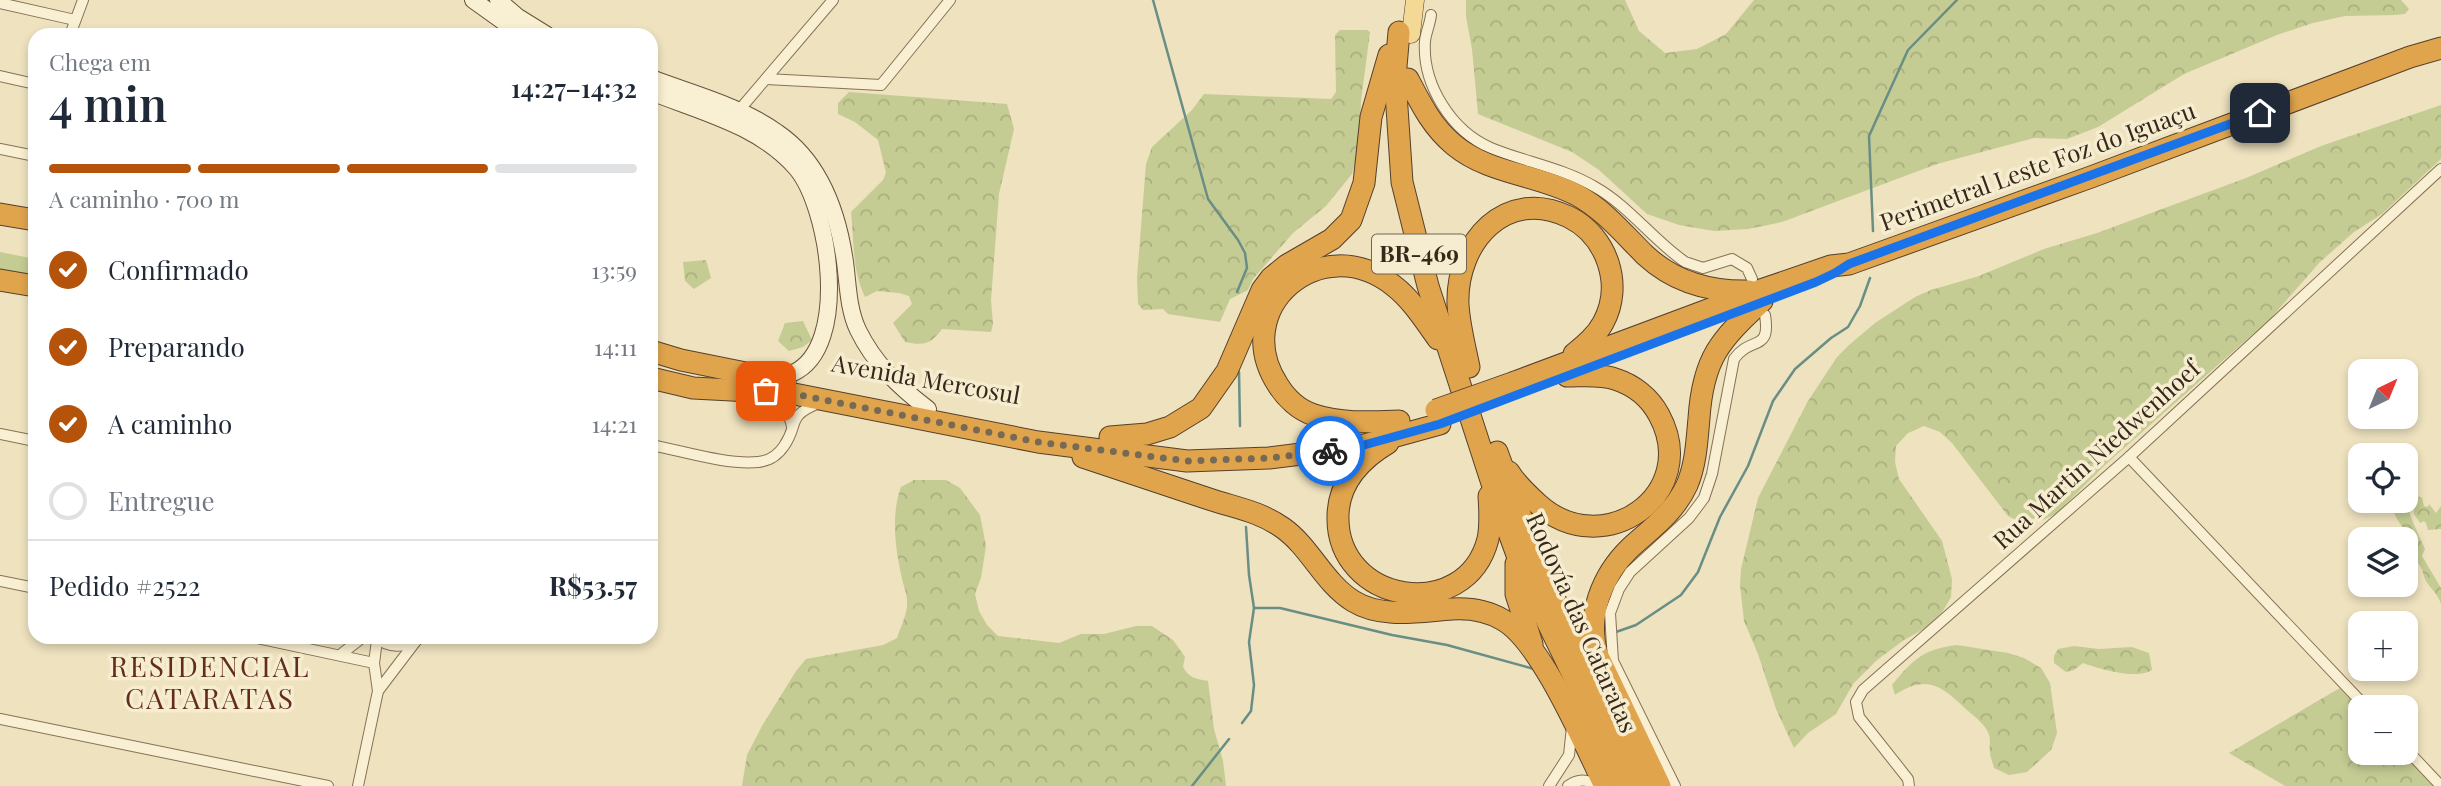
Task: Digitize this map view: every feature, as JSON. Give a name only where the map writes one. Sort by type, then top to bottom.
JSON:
[{"type":"highway","name":"Rodovía das Cataratas","points":[[1405,33],[1412,163],[1424,225],[1486,467],[1516,551],[1560,653],[1627,786]]},
{"type":"highway","name":"Rodovía das Cataratas","points":[[1405,33],[1395,78],[1402,182],[1421,263],[1495,446],[1539,566],[1644,786]]},
{"type":"highway","points":[[1110,437],[1147,435],[1170,427],[1201,408],[1227,371],[1262,290],[1271,278],[1287,265],[1332,239],[1351,220],[1364,183],[1371,117],[1387,61],[1405,33]]},
{"type":"highway","name":"Perimetral Leste Foz do Iguaçu","points":[[1402,428],[1517,389],[1831,266],[1849,264],[2410,57],[2441,48]]},
{"type":"highway","points":[[1408,79],[1429,120],[1452,144],[1473,158],[1576,195],[1599,209],[1654,262],[1684,280],[1718,290],[1760,296]]},
{"type":"highway","points":[[1460,363],[1459,284],[1466,256],[1474,240],[1488,226],[1505,216],[1532,210],[1560,214],[1584,228],[1603,249],[1612,276],[1612,295],[1603,323],[1565,370]]},
{"type":"highway","points":[[0,214],[28,219]]},
{"type":"highway","points":[[1402,428],[1335,420],[1305,411],[1288,398],[1270,373],[1265,352],[1267,321],[1280,295],[1302,275],[1320,267],[1340,265],[1369,271],[1387,280],[1402,293],[1460,363]]},
{"type":"highway","points":[[0,280],[28,285]]},
{"type":"highway","points":[[1660,786],[1597,654],[1593,638],[1595,610],[1616,565],[1669,514],[1683,493],[1693,465],[1702,387],[1707,368],[1723,339],[1760,296]]},
{"type":"highway","name":"Avenida Mercosul","points":[[658,353],[826,401],[1038,442]]},
{"type":"highway","points":[[1495,446],[1513,479],[1544,509],[1562,521],[1583,527],[1604,527],[1625,521],[1642,509],[1662,484],[1668,463],[1668,442],[1657,412],[1635,388],[1616,379],[1565,370]]},
{"type":"highway","name":"Avenida Mercosul","points":[[658,380],[693,388],[767,384],[990,421],[1110,437]]},
{"type":"highway","points":[[1110,437],[1187,447],[1241,446],[1402,428]]},
{"type":"highway","points":[[1038,442],[1187,461],[1214,461],[1311,453],[1364,445],[1402,428]]},
{"type":"highway","points":[[1402,428],[1359,466],[1347,482],[1338,510],[1341,540],[1349,558],[1362,574],[1387,589],[1406,594],[1435,592],[1461,579],[1475,565],[1485,548],[1491,519],[1486,467]]},
{"type":"highway","points":[[1038,442],[1255,512],[1284,529],[1353,601],[1375,609],[1401,613],[1457,609],[1483,611],[1505,620],[1535,651]]},
{"type":"highway","points":[[1516,551],[1516,594],[1535,651],[1605,786]]},
{"type":"main road","points":[[473,0],[512,28]]},
{"type":"main road","points":[[498,0],[536,28]]},
{"type":"main road","points":[[1404,0],[1405,33]]},
{"type":"main road","points":[[1405,33],[1415,0]]},
{"type":"main road","points":[[658,81],[734,117],[772,145],[797,168],[813,194],[821,219],[826,250],[827,325],[810,359],[794,373],[767,384]]},
{"type":"main road","points":[[658,94],[780,134],[807,159],[837,218],[850,307],[857,328],[870,350],[902,389],[928,409]]},
{"type":"street","points":[[72,28],[83,0]]},
{"type":"street","points":[[734,117],[833,0]]},
{"type":"street","points":[[766,79],[881,85],[950,0]]},
{"type":"street","points":[[0,3],[75,20]]},
{"type":"street","points":[[1431,15],[1425,38],[1429,74],[1436,94],[1451,118],[1461,128],[1489,147],[1576,177],[1599,189],[1685,262],[1703,268],[1732,259],[1747,268],[1760,296],[1768,330],[1760,342],[1742,349],[1734,359],[1712,474],[1704,498],[1689,518],[1630,572],[1619,589],[1611,613],[1613,661],[1675,786]]},
{"type":"street","points":[[0,76],[28,82]]},
{"type":"street","points":[[0,149],[28,155]]},
{"type":"street","name":"Rua Martin Niedwenhoef","points":[[1909,786],[1908,779],[1859,717],[1856,702],[1863,690],[2129,457],[2441,169]]},
{"type":"street","points":[[767,384],[786,406],[792,426]]},
{"type":"street","points":[[658,446],[759,463],[778,455],[802,411],[826,401]]},
{"type":"street","points":[[0,434],[28,440]]},
{"type":"street","points":[[2129,457],[2355,695]]},
{"type":"street","points":[[0,580],[28,586]]},
{"type":"street","points":[[286,644],[374,663]]},
{"type":"street","points":[[340,655],[354,644]]},
{"type":"street","points":[[358,786],[378,691],[374,663],[376,644]]},
{"type":"street","points":[[390,644],[409,644]]},
{"type":"street","points":[[378,691],[414,644]]},
{"type":"street","points":[[1549,786],[1569,755],[1572,736],[1570,714]]},
{"type":"street","points":[[0,719],[328,786]]},
{"type":"street","points":[[2418,762],[2441,786]]},
{"type":"street","points":[[1568,786],[1583,779],[1599,786]]},
{"type":"green space","points":[[1466,0],[1625,0],[1639,31],[1665,53],[1697,49],[1726,34],[1754,0],[2401,0],[2409,9],[2405,14],[2345,16],[2277,35],[2184,74],[2098,127],[2067,139],[2034,138],[1937,164],[1782,222],[1748,229],[1714,231],[1679,225],[1647,214],[1599,170],[1572,152],[1478,114]]},
{"type":"green space","points":[[1340,30],[1370,32],[1361,101],[1359,149],[1352,174],[1326,206],[1293,233],[1253,279],[1248,290],[1230,299],[1220,322],[1168,314],[1163,309],[1143,310],[1138,304],[1137,277],[1146,164],[1152,147],[1192,110],[1204,94],[1331,99],[1336,92],[1335,35]]},
{"type":"green space","points":[[849,92],[1007,104],[1014,129],[999,194],[991,332],[942,329],[926,343],[905,342],[893,323],[912,304],[909,296],[877,291],[865,297],[856,266],[851,212],[883,180],[886,173],[878,140],[855,122],[838,114],[838,103]]},
{"type":"green space","points":[[2441,105],[2441,159],[2382,214],[2354,232],[2320,262],[2271,318],[2105,465],[2057,513],[2041,521],[2025,524],[2008,516],[1952,443],[1940,432],[1924,426],[1908,433],[1896,446],[1895,462],[1899,479],[1942,541],[1952,579],[1951,597],[1933,624],[1904,640],[1877,660],[1853,684],[1836,714],[1808,733],[1794,748],[1776,709],[1744,621],[1741,569],[1758,498],[1808,401],[1837,357],[1849,345],[1875,323],[1931,290],[1979,276],[2044,249],[2097,233],[2246,178],[2321,146]]},
{"type":"green space","points":[[0,252],[28,258],[28,278],[0,272]]},
{"type":"green space","points":[[706,260],[711,278],[694,289],[685,281],[683,262]]},
{"type":"green space","points":[[803,321],[812,340],[803,347],[789,351],[778,341],[785,323]]},
{"type":"green space","points":[[914,480],[946,480],[960,488],[980,515],[986,546],[981,578],[975,594],[979,611],[987,625],[998,636],[1059,643],[1081,634],[1104,634],[1136,626],[1152,626],[1173,640],[1185,657],[1183,667],[1188,674],[1208,681],[1214,729],[1223,761],[1226,786],[742,786],[747,755],[762,726],[806,659],[883,645],[897,638],[907,602],[896,541],[896,508],[901,487]]},
{"type":"green space","points":[[2418,497],[2422,498],[2424,506],[2428,507],[2429,504],[2436,513],[2441,506],[2441,529],[2428,530],[2424,521],[2420,523],[2414,514],[2418,513]]},
{"type":"green space","points":[[2394,513],[2410,513],[2416,527],[2403,527]]},
{"type":"green space","points":[[2418,533],[2425,549],[2422,556],[2441,588],[2441,604],[2426,581],[2420,566]]},
{"type":"green space","points":[[1957,645],[2024,658],[2041,668],[2050,683],[2057,733],[2051,750],[2027,772],[2009,775],[1994,768],[1990,754],[1990,737],[1985,728],[1942,689],[1926,684],[1916,685],[1895,695],[1892,685],[1913,662],[1936,649]]},
{"type":"green space","points":[[2074,646],[2099,649],[2132,647],[2149,653],[2152,670],[2128,674],[2083,663],[2066,672],[2054,663],[2054,656],[2058,649]]},
{"type":"green space","points":[[2340,688],[2348,696],[2348,765],[2414,765],[2435,786],[2285,786],[2229,753]]},
{"type":"waterway","points":[[1153,0],[1208,199],[1245,253],[1247,268],[1237,292]]},
{"type":"waterway","points":[[1873,231],[1869,136],[1908,50],[1957,0]]},
{"type":"waterway","points":[[1616,632],[1636,625],[1681,595],[1698,572],[1720,517],[1748,466],[1773,401],[1795,369],[1848,327],[1860,306],[1870,278]]},
{"type":"waterway","points":[[1239,372],[1240,426]]},
{"type":"waterway","points":[[1242,723],[1251,711],[1254,685],[1249,642],[1254,608],[1246,527]]},
{"type":"waterway","points":[[1254,608],[1280,608],[1392,635],[1447,645],[1534,669]]},
{"type":"waterway","points":[[1192,786],[1229,739]]},
{"type":"way so far","points":[[766,391],[789,393],[1038,442],[1187,461],[1242,460],[1330,451]]},
{"type":"district","name":"RESIDENCIAL CATARATAS","points":[[210,683]]},
{"type":"route","points":[[1330,451],[1404,435],[1518,396],[1816,282],[1849,264],[2260,113]]}]
